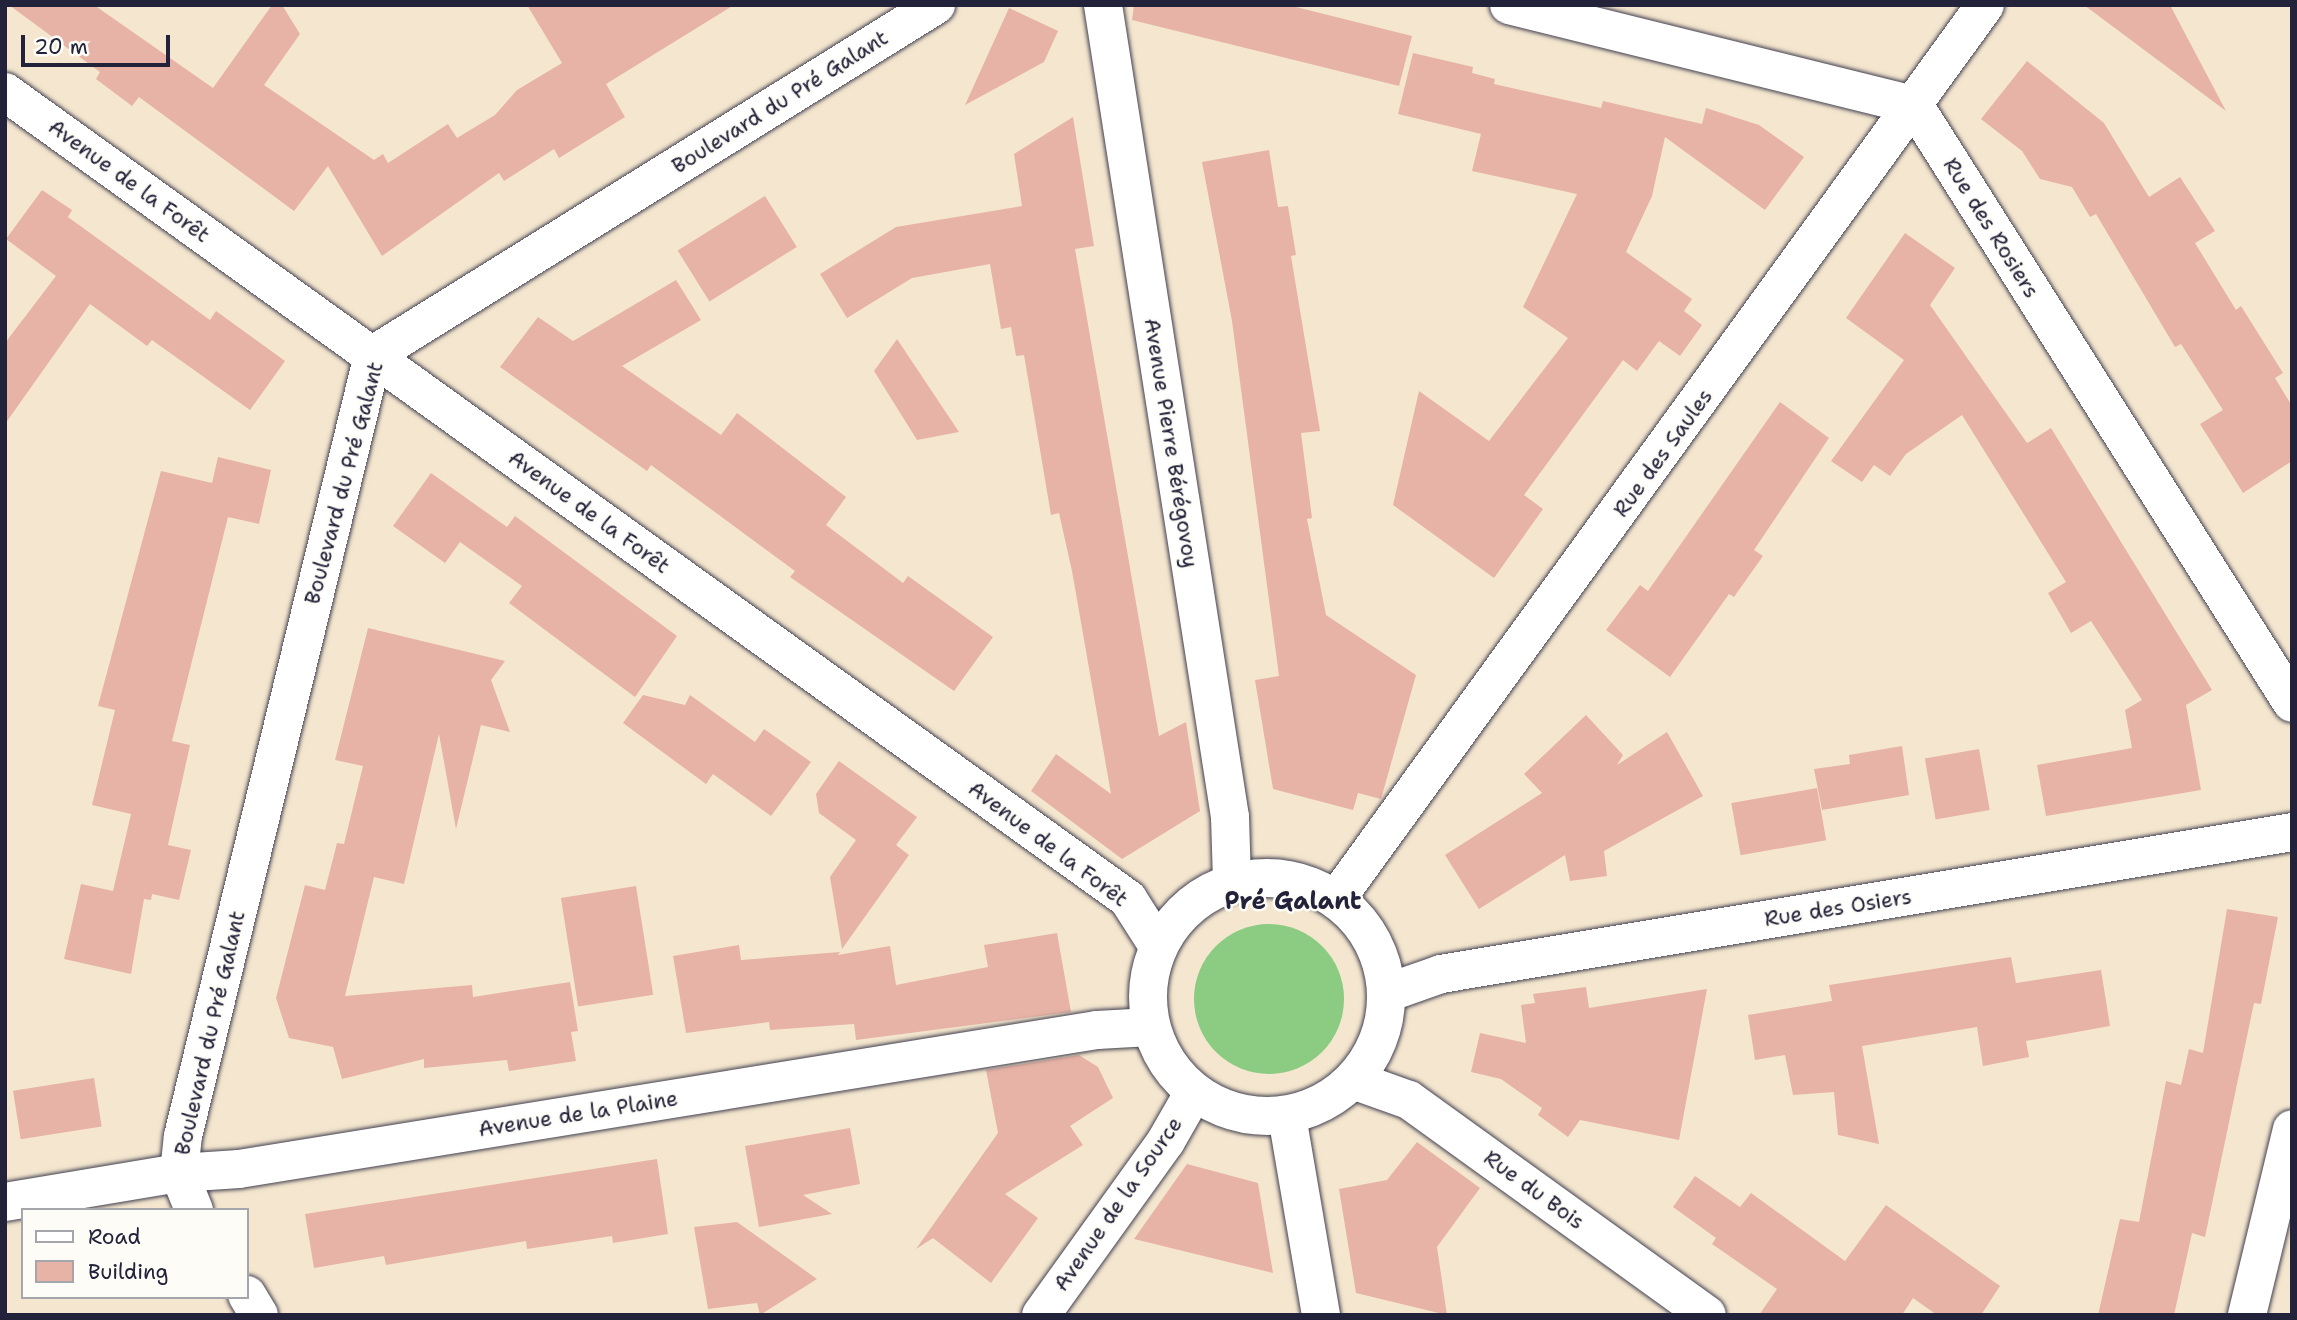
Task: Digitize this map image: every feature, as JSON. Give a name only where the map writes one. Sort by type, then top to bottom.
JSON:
[{"type":"street","name":"Boulevard du Pré Galant","points":[[193,1208],[179,1173],[183,1136],[373,355],[936,5]]},
{"type":"street","name":"Avenue Pierre Bérégovoy","points":[[1103,5],[1230,817],[1233,881]]},
{"type":"street","points":[[1508,5],[1914,105]]},
{"type":"street","name":"Rue des Saules","points":[[1337,898],[1985,5]]},
{"type":"street","name":"Avenue de la Forêt","points":[[5,92],[1128,899],[1158,946]]},
{"type":"street","name":"Rue des Rosiers","points":[[1914,105],[2292,703]]},
{"type":"street","name":"Rue des Osiers","points":[[1387,993],[1441,974],[2292,832]]},
{"type":"street","points":[[1269,876],[1304,883],[1337,898],[1363,924],[1380,957],[1387,993],[1384,1025],[1373,1054],[1353,1080],[1331,1099],[1287,1116],[1245,1115],[1194,1092],[1167,1063],[1151,1027],[1148,986],[1158,946],[1176,918],[1201,895],[1233,881],[1269,876]]},
{"type":"street","name":"Avenue de la Plaine","points":[[5,1202],[179,1173],[239,1169],[1083,1032],[1151,1027]]},
{"type":"street","name":"Rue du Bois","points":[[1353,1080],[1409,1100],[1707,1315]]},
{"type":"street","name":"Avenue de la Source","points":[[1041,1315],[1166,1141],[1194,1092]]},
{"type":"street","points":[[1287,1116],[1321,1315]]},
{"type":"street","points":[[2247,1315],[2292,1129]]},
{"type":"street","points":[[248,1297],[259,1315]]},
{"type":"green space","points":[[1269,924],[1298,930],[1322,946],[1338,970],[1344,999],[1338,1028],[1322,1052],[1298,1068],[1269,1074],[1240,1068],[1216,1052],[1200,1028],[1194,999],[1200,970],[1216,946],[1240,930]]},
{"type":"building","points":[[9,5],[94,5],[213,88],[272,5],[282,5],[300,34],[264,85],[374,160],[383,154],[388,163],[448,124],[457,138],[495,115],[517,90],[562,63],[527,5],[734,5],[606,84],[625,117],[559,158],[554,149],[504,181],[499,173],[382,256],[328,166],[294,211],[139,97],[132,106],[96,79],[100,72]]},
{"type":"building","points":[[1134,5],[1288,5],[1412,36],[1399,86],[1132,20]]},
{"type":"building","points":[[2084,5],[2170,5],[2226,111]]},
{"type":"building","points":[[1009,8],[1058,31],[1044,62],[965,105]]},
{"type":"building","points":[[1413,53],[1473,67],[1472,73],[1495,79],[1494,84],[1601,108],[1603,101],[1702,124],[1706,108],[1759,125],[1804,157],[1765,210],[1665,137],[1652,196],[1626,252],[1692,299],[1684,311],[1702,325],[1680,356],[1659,341],[1637,371],[1623,360],[1524,495],[1543,509],[1494,578],[1393,505],[1419,391],[1489,441],[1568,338],[1523,307],[1577,194],[1472,171],[1481,134],[1398,114]]},
{"type":"building","points":[[2027,61],[2104,123],[2149,197],[2180,177],[2215,231],[2195,243],[2236,310],[2241,306],[2283,373],[2275,378],[2292,406],[2292,461],[2243,493],[2200,424],[2223,410],[2181,344],[2175,347],[2096,214],[2090,217],[2072,187],[2040,179],[2022,151],[1981,119]]},
{"type":"building","points":[[1073,117],[1094,246],[1075,249],[1159,736],[1186,722],[1200,811],[1122,859],[1031,791],[1056,754],[1111,794],[1072,571],[1059,513],[1051,515],[1024,355],[1016,356],[1011,327],[1001,329],[990,264],[912,278],[847,318],[820,274],[896,227],[1022,206],[1014,154]]},
{"type":"building","points":[[1269,150],[1278,207],[1288,206],[1296,255],[1291,256],[1320,431],[1301,433],[1312,518],[1307,519],[1326,615],[1416,675],[1381,799],[1358,793],[1353,810],[1273,789],[1255,680],[1279,676],[1232,321],[1202,162]]},
{"type":"building","points":[[42,190],[72,210],[68,217],[210,320],[216,311],[285,361],[250,410],[152,340],[147,346],[90,304],[5,424],[5,343],[56,276],[6,239]]},
{"type":"building","points":[[765,196],[797,247],[709,301],[678,251]]},
{"type":"building","points":[[1905,233],[1955,268],[1930,305],[2027,443],[2051,428],[2212,690],[2186,705],[2201,790],[2046,816],[2037,765],[2132,748],[2125,710],[2142,700],[2091,621],[2071,633],[2048,593],[2066,582],[1962,415],[1906,454],[1890,476],[1874,465],[1862,482],[1831,461],[1904,360],[1846,318]]},
{"type":"building","points":[[676,280],[701,320],[622,366],[721,435],[737,413],[846,497],[826,525],[903,583],[908,576],[993,637],[954,691],[790,577],[795,571],[651,465],[647,471],[500,367],[538,317],[573,341]]},
{"type":"building","points":[[897,339],[959,432],[917,440],[874,371]]},
{"type":"building","points":[[1780,402],[1829,438],[1754,550],[1763,556],[1734,597],[1729,594],[1670,677],[1606,630],[1640,585],[1648,591]]},
{"type":"building","points":[[218,457],[271,470],[259,524],[228,517],[172,741],[190,745],[168,845],[191,850],[179,900],[152,894],[151,900],[144,899],[131,974],[64,959],[81,884],[113,891],[131,814],[92,805],[115,710],[98,706],[161,471],[212,483]]},
{"type":"building","points":[[431,473],[507,527],[515,516],[677,636],[635,697],[509,603],[522,586],[460,542],[445,563],[393,526]]},
{"type":"building","points":[[368,628],[505,661],[491,680],[510,732],[481,725],[456,829],[439,734],[404,884],[374,877],[345,996],[472,985],[473,997],[570,982],[578,1031],[571,1032],[576,1061],[509,1071],[507,1060],[424,1068],[424,1059],[342,1079],[333,1047],[289,1038],[276,998],[305,885],[325,890],[337,843],[344,844],[363,766],[335,760]]},
{"type":"building","points":[[643,695],[685,705],[690,695],[755,742],[764,729],[811,762],[771,816],[713,774],[706,784],[623,723]]},
{"type":"building","points":[[1586,715],[1623,755],[1617,765],[1667,732],[1703,796],[1604,851],[1607,876],[1570,881],[1565,855],[1479,909],[1445,855],[1542,793],[1524,774]]},
{"type":"building","points":[[1902,746],[1909,795],[1822,810],[1814,769],[1850,764],[1849,755]]},
{"type":"building","points":[[1979,749],[1990,810],[1936,820],[1925,759]]},
{"type":"building","points":[[839,761],[917,817],[896,845],[909,855],[842,949],[830,877],[856,840],[819,813],[816,794]]},
{"type":"building","points":[[1817,788],[1826,840],[1741,855],[1731,803]]},
{"type":"building","points":[[636,886],[653,995],[578,1007],[561,898]]},
{"type":"building","points":[[2227,909],[2278,917],[2261,1004],[2254,1003],[2205,1237],[2192,1233],[2174,1315],[2098,1315],[2120,1219],[2139,1222],[2166,1081],[2181,1085],[2189,1049],[2203,1053]]},
{"type":"building","points":[[1057,933],[1071,1012],[856,1040],[854,1024],[770,1030],[769,1022],[686,1033],[673,956],[739,945],[741,960],[840,952],[838,955],[890,946],[896,985],[988,967],[984,945]]},
{"type":"building","points":[[2011,957],[2016,983],[2101,970],[2110,1026],[2026,1041],[2029,1057],[1983,1066],[1977,1027],[1862,1046],[1879,1144],[1838,1135],[1834,1092],[1793,1095],[1785,1055],[1755,1060],[1748,1015],[1832,1001],[1829,985]]},
{"type":"building","points":[[1586,987],[1589,1008],[1707,989],[1679,1140],[1580,1120],[1568,1137],[1538,1115],[1542,1108],[1501,1079],[1471,1072],[1480,1033],[1526,1043],[1521,1005],[1535,1003],[1533,994]]},
{"type":"building","points":[[1079,1055],[1098,1067],[1113,1098],[1070,1126],[1083,1145],[1005,1194],[1038,1218],[991,1283],[933,1238],[916,1249],[998,1133],[986,1070]]},
{"type":"building","points":[[94,1078],[102,1126],[21,1139],[13,1091]]},
{"type":"building","points":[[850,1128],[860,1184],[803,1195],[832,1214],[759,1227],[745,1146]]},
{"type":"building","points":[[1417,1142],[1480,1188],[1437,1247],[1447,1315],[1356,1293],[1339,1189],[1387,1180]]},
{"type":"building","points":[[657,1159],[668,1234],[613,1243],[612,1236],[527,1249],[526,1241],[386,1265],[384,1256],[314,1268],[305,1214]]},
{"type":"building","points":[[1187,1164],[1258,1183],[1273,1273],[1134,1239]]},
{"type":"building","points":[[1695,1176],[1740,1207],[1751,1193],[1845,1261],[1886,1205],[2000,1286],[1981,1315],[1937,1315],[1913,1298],[1902,1315],[1759,1315],[1777,1289],[1712,1244],[1716,1238],[1673,1207]]},
{"type":"building","points":[[737,1222],[817,1279],[760,1315],[757,1303],[708,1309],[694,1227]]},
{"type":"district","name":"Pré Galant","points":[[1293,902]]}]
